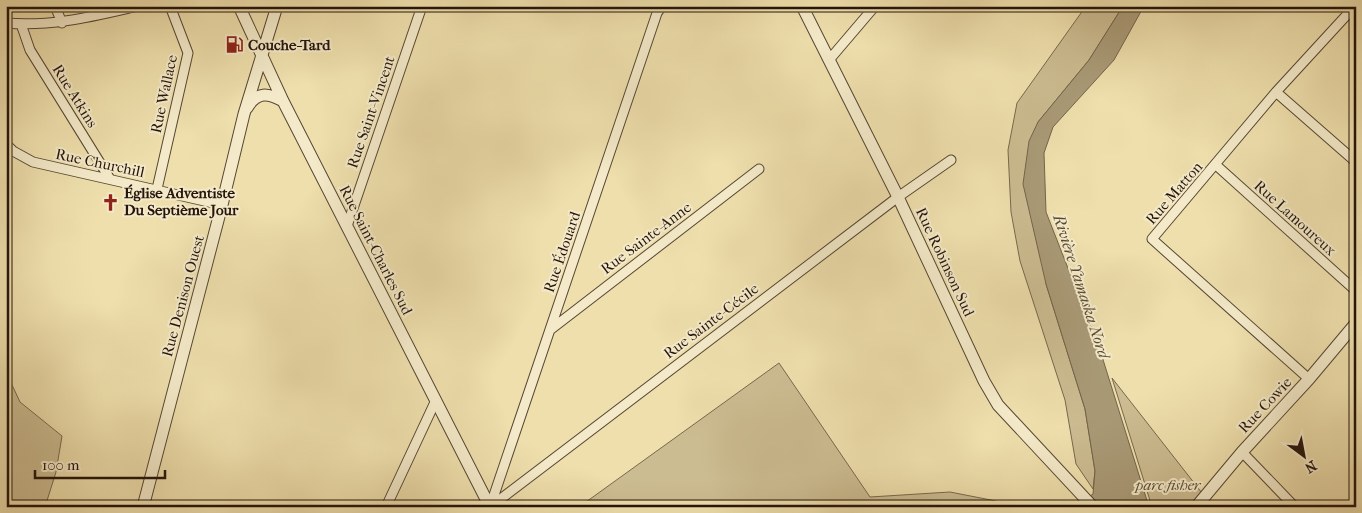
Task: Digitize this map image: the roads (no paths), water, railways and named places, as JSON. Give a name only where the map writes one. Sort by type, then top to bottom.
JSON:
[{"type":"street","points":[[55,6],[62,23]]},
{"type":"street","points":[[6,23],[62,23],[138,6]]},
{"type":"street","name":"Rue Wallace","points":[[157,189],[188,53],[170,6]]},
{"type":"street","name":"Rue Saint-Charles Sud","points":[[239,6],[284,101],[490,507]]},
{"type":"street","name":"Rue Denison Ouest","points":[[143,507],[244,114],[277,6]]},
{"type":"street","name":"Rue Saint-Vincent","points":[[347,226],[422,6]]},
{"type":"street","name":"Rue Édouard","points":[[490,507],[657,13],[662,6]]},
{"type":"street","name":"Rue Robinson Sud","points":[[802,6],[898,197],[984,381],[998,405],[1093,507]]},
{"type":"street","points":[[829,60],[875,6]]},
{"type":"street","name":"Rue Matton","points":[[1310,379],[1152,240],[1216,166],[1276,92],[1355,6]]},
{"type":"street","name":"Rue Atkins","points":[[21,24],[30,50],[110,179]]},
{"type":"street","points":[[1276,92],[1356,162]]},
{"type":"street","points":[[244,114],[251,100],[260,95],[273,96],[284,101]]},
{"type":"street","name":"Rue Churchill","points":[[6,144],[13,151],[33,162],[222,205]]},
{"type":"street","name":"Rue Sainte-Cécile","points":[[490,507],[898,197],[951,160]]},
{"type":"street","name":"Rue Lamoureux","points":[[1216,166],[1356,292]]},
{"type":"street","name":"Rue Sainte-Anne","points":[[550,330],[759,169]]},
{"type":"street","name":"Rue Cowie","points":[[1196,507],[1242,452],[1310,379],[1356,323]]},
{"type":"street","points":[[386,507],[436,400]]},
{"type":"street","points":[[1242,452],[1295,507]]},
{"type":"place","name":"Couche-Tard","points":[[234,45]]},
{"type":"place","name":"Église Adventiste Du Septième Jour","points":[[110,202]]},
{"type":"water label","name":"Rivière Yamaska Nord","points":[[1082,286]]},
{"type":"park label","name":"parc fisher","points":[[1168,485]]}]
